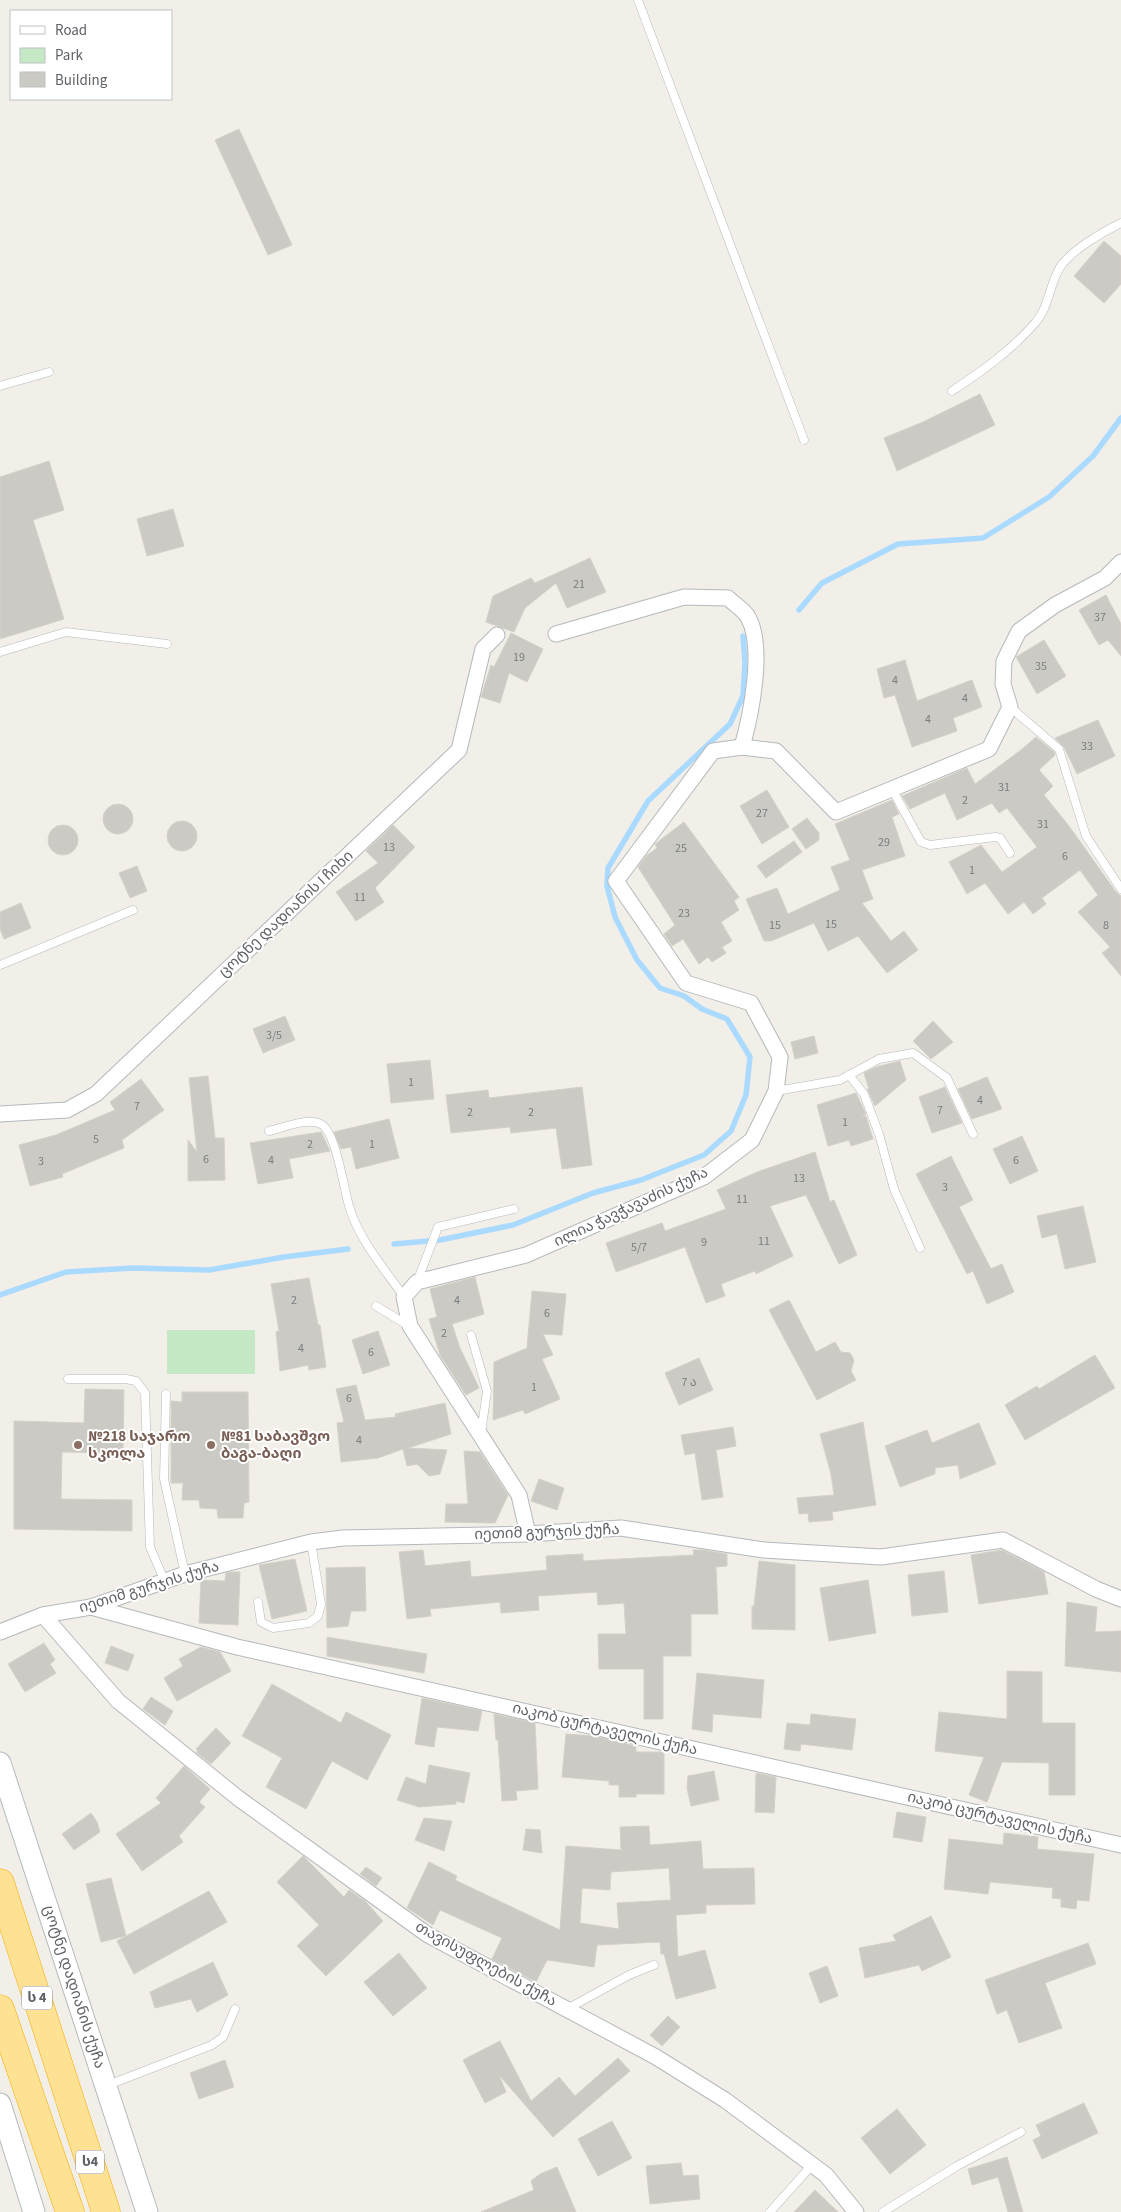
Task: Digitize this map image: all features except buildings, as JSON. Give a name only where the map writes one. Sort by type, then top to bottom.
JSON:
[{"type":"highway","name":"ს 4","points":[[0,1883],[74,2112]]},
{"type":"highway","name":"ს 4","points":[[0,2009],[70,2212]]},
{"type":"highway","name":"ს4","points":[[74,2112],[106,2212]]},
{"type":"street","points":[[1010,707],[1003,684],[1004,661],[1019,631],[1055,605],[1105,578],[1121,562]]},
{"type":"street","points":[[556,634],[684,598],[728,598],[748,616],[756,646],[751,713],[742,747]]},
{"type":"street","name":"ცოტნე დადიანის I ჩიხი","points":[[0,1114],[67,1110],[96,1094],[459,750],[483,649],[497,635]]},
{"type":"street","name":"ილია ჭავჭავაძის ქუჩა","points":[[417,1282],[526,1255],[704,1177],[752,1140],[776,1091],[780,1057],[751,1003],[686,983],[616,881],[713,751],[742,747],[776,751],[836,812],[989,749],[1010,707]]},
{"type":"street","points":[[417,1282],[404,1297],[410,1326],[519,1495],[528,1534]]},
{"type":"street","name":"იეთიმ გურჯის ქუჩა","points":[[0,1632],[43,1615],[91,1607],[185,1574],[311,1542],[343,1538],[528,1534],[621,1528],[764,1550],[881,1557],[1003,1540],[1096,1589],[1121,1599]]},
{"type":"street","name":"იაკობ ცურტაველის ქუჩა","points":[[91,1607],[237,1647],[1121,1845]]},
{"type":"street","name":"თავისუფლების ქუჩა","points":[[43,1615],[118,1701],[238,1798],[428,1935],[656,2057],[726,2100],[826,2175],[856,2212]]},
{"type":"street","name":"ცოტნე დადიანის ქუჩა","points":[[0,1763],[147,2212]]},
{"type":"street","points":[[0,2104],[34,2212]]},
{"type":"lane","points":[[638,0],[804,440]]},
{"type":"lane","points":[[952,391],[994,363],[1036,322],[1049,298],[1058,269],[1085,244],[1121,222]]},
{"type":"lane","points":[[0,386],[49,372]]},
{"type":"lane","points":[[0,652],[66,632],[167,644]]},
{"type":"lane","points":[[1010,707],[1059,749],[1086,836],[1121,889]]},
{"type":"lane","points":[[892,789],[921,842],[930,845],[994,837],[1000,838],[1010,853]]},
{"type":"lane","points":[[0,965],[133,910]]},
{"type":"lane","points":[[776,1091],[840,1080],[879,1059],[913,1054],[947,1078],[973,1134]]},
{"type":"lane","points":[[849,1075],[864,1094],[879,1134],[894,1189],[920,1248]]},
{"type":"lane","points":[[268,1131],[312,1122],[328,1129],[339,1163],[349,1206],[359,1233],[404,1297]]},
{"type":"lane","points":[[417,1282],[438,1227],[514,1209]]},
{"type":"lane","points":[[376,1306],[410,1326]]},
{"type":"lane","points":[[471,1335],[487,1391],[480,1435]]},
{"type":"lane","points":[[68,1380],[126,1378],[136,1381],[145,1393],[150,1547],[165,1582]]},
{"type":"lane","points":[[166,1394],[164,1479],[185,1574]]},
{"type":"lane","points":[[258,1602],[261,1622],[273,1628],[309,1623],[318,1616],[321,1604],[311,1542]]},
{"type":"lane","points":[[567,2009],[629,1975],[654,1965]]},
{"type":"lane","points":[[106,2086],[212,2045],[223,2037],[235,2009]]},
{"type":"lane","points":[[883,2212],[957,2166],[1020,2132]]},
{"type":"lane","points":[[770,2212],[812,2165]]},
{"type":"green space","points":[[167,1330],[255,1330],[255,1374],[167,1374]]},
{"type":"waterway","points":[[799,610],[822,583],[898,544],[983,538],[1049,497],[1093,456],[1121,418]]},
{"type":"waterway","points":[[394,1244],[440,1240],[513,1225],[593,1193],[641,1180],[704,1155],[731,1131],[746,1095],[750,1057],[727,1019],[702,1009],[684,996],[660,988],[637,960],[615,917],[607,886],[608,868],[648,801],[730,724],[743,696],[745,662],[743,636]]},
{"type":"waterway","points":[[0,1295],[66,1272],[133,1268],[209,1270],[284,1257],[348,1249]]},
{"type":"place","name":"№218 საჯარო სკოლა","points":[[78,1445]]},
{"type":"place","name":"№81 საბავშვო ბაგა-ბაღი","points":[[211,1445]]}]
